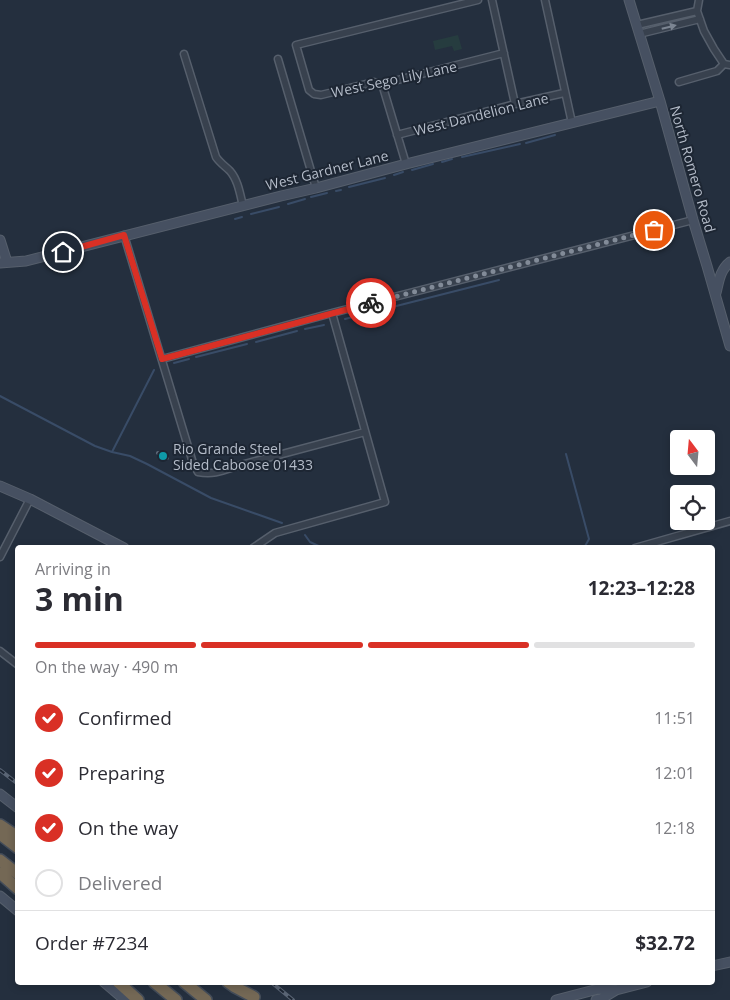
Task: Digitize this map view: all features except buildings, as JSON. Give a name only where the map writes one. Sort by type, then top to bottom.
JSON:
[{"type":"highway","points":[[0,825],[15,835]]},
{"type":"highway","points":[[0,834],[15,846]]},
{"type":"highway","points":[[0,860],[15,872]]},
{"type":"highway","points":[[0,873],[15,886]]},
{"type":"highway","points":[[121,985],[138,1000]]},
{"type":"highway","points":[[158,985],[176,1000]]},
{"type":"highway","points":[[188,985],[206,1000]]},
{"type":"highway","points":[[232,985],[256,998]]},
{"type":"street","name":"West Sego Lily Lane","points":[[478,0],[296,45],[309,90],[313,94],[321,95],[374,82],[382,84],[504,53]]},
{"type":"street","points":[[492,0],[515,104]]},
{"type":"street","points":[[545,0],[572,123]]},
{"type":"street","name":"North Romero Road","points":[[629,0],[730,346]]},
{"type":"street","points":[[679,82],[717,71],[727,65],[714,49],[704,31],[697,11],[699,0]]},
{"type":"street","points":[[637,25],[697,11]]},
{"type":"street","points":[[639,34],[700,19]]},
{"type":"street","points":[[184,54],[216,157],[232,173],[237,183],[243,206]]},
{"type":"street","points":[[278,59],[316,188]]},
{"type":"street","points":[[382,84],[406,164]]},
{"type":"street","name":"West Dandelion Lane","points":[[397,135],[564,93]]},
{"type":"street","name":"West Gardner Lane","points":[[4,263],[26,261],[660,101]]},
{"type":"street","points":[[162,359],[693,220]]},
{"type":"street","points":[[124,235],[193,463],[198,472],[208,474],[217,472],[365,432]]},
{"type":"street","points":[[0,243],[4,263]]},
{"type":"street","points":[[707,266],[730,261]]},
{"type":"street","points":[[716,296],[720,274],[730,261]]},
{"type":"street","points":[[257,545],[275,533],[385,502],[332,313]]},
{"type":"street","points":[[0,486],[30,499],[118,545]]},
{"type":"street","points":[[0,557],[30,499]]},
{"type":"street","points":[[645,545],[730,521]]},
{"type":"street","points":[[0,651],[15,663]]},
{"type":"street","points":[[0,794],[15,806]]},
{"type":"street","points":[[0,896],[15,908]]},
{"type":"street","points":[[715,965],[730,962]]},
{"type":"street","points":[[108,985],[125,1000]]},
{"type":"street","points":[[240,985],[256,998]]},
{"type":"street","points":[[556,1000],[615,986]]},
{"type":"street","points":[[596,1000],[601,999],[615,986]]},
{"type":"green space","points":[[458,35],[462,49],[454,51],[452,46],[435,50],[433,41]]},
{"type":"waterway","points":[[526,143],[555,135]]},
{"type":"waterway","points":[[462,157],[520,144]]},
{"type":"waterway","points":[[442,162],[452,159]]},
{"type":"waterway","points":[[412,170],[433,164]]},
{"type":"waterway","points":[[394,175],[403,172]]},
{"type":"waterway","points":[[349,187],[385,178]]},
{"type":"waterway","points":[[336,191],[341,190]]},
{"type":"waterway","points":[[311,197],[327,193]]},
{"type":"waterway","points":[[288,204],[305,199]]},
{"type":"waterway","points":[[251,214],[279,207]]},
{"type":"waterway","points":[[235,219],[242,217]]},
{"type":"waterway","points":[[345,319],[499,280]]},
{"type":"waterway","points":[[305,329],[324,325]]},
{"type":"waterway","points":[[256,342],[297,331]]},
{"type":"waterway","points":[[196,357],[247,344]]},
{"type":"waterway","points":[[174,363],[189,359]]},
{"type":"waterway","points":[[112,452],[154,370]]},
{"type":"waterway","points":[[0,396],[95,446],[130,456],[211,498],[282,523]]},
{"type":"waterway","points":[[566,454],[589,539],[586,545]]},
{"type":"waterway","points":[[305,535],[310,542],[316,545]]},
{"type":"railway","points":[[158,453],[167,458]]},
{"type":"railway","points":[[0,770],[15,782]]},
{"type":"railway","points":[[275,985],[293,1000]]},
{"type":"way so far","points":[[371,303],[654,230]]},
{"type":"place","name":"Rio Grande Steel Sided Caboose 01433","points":[[163,456]]},
{"type":"route","points":[[63,252],[124,235],[162,359],[371,303]]}]
